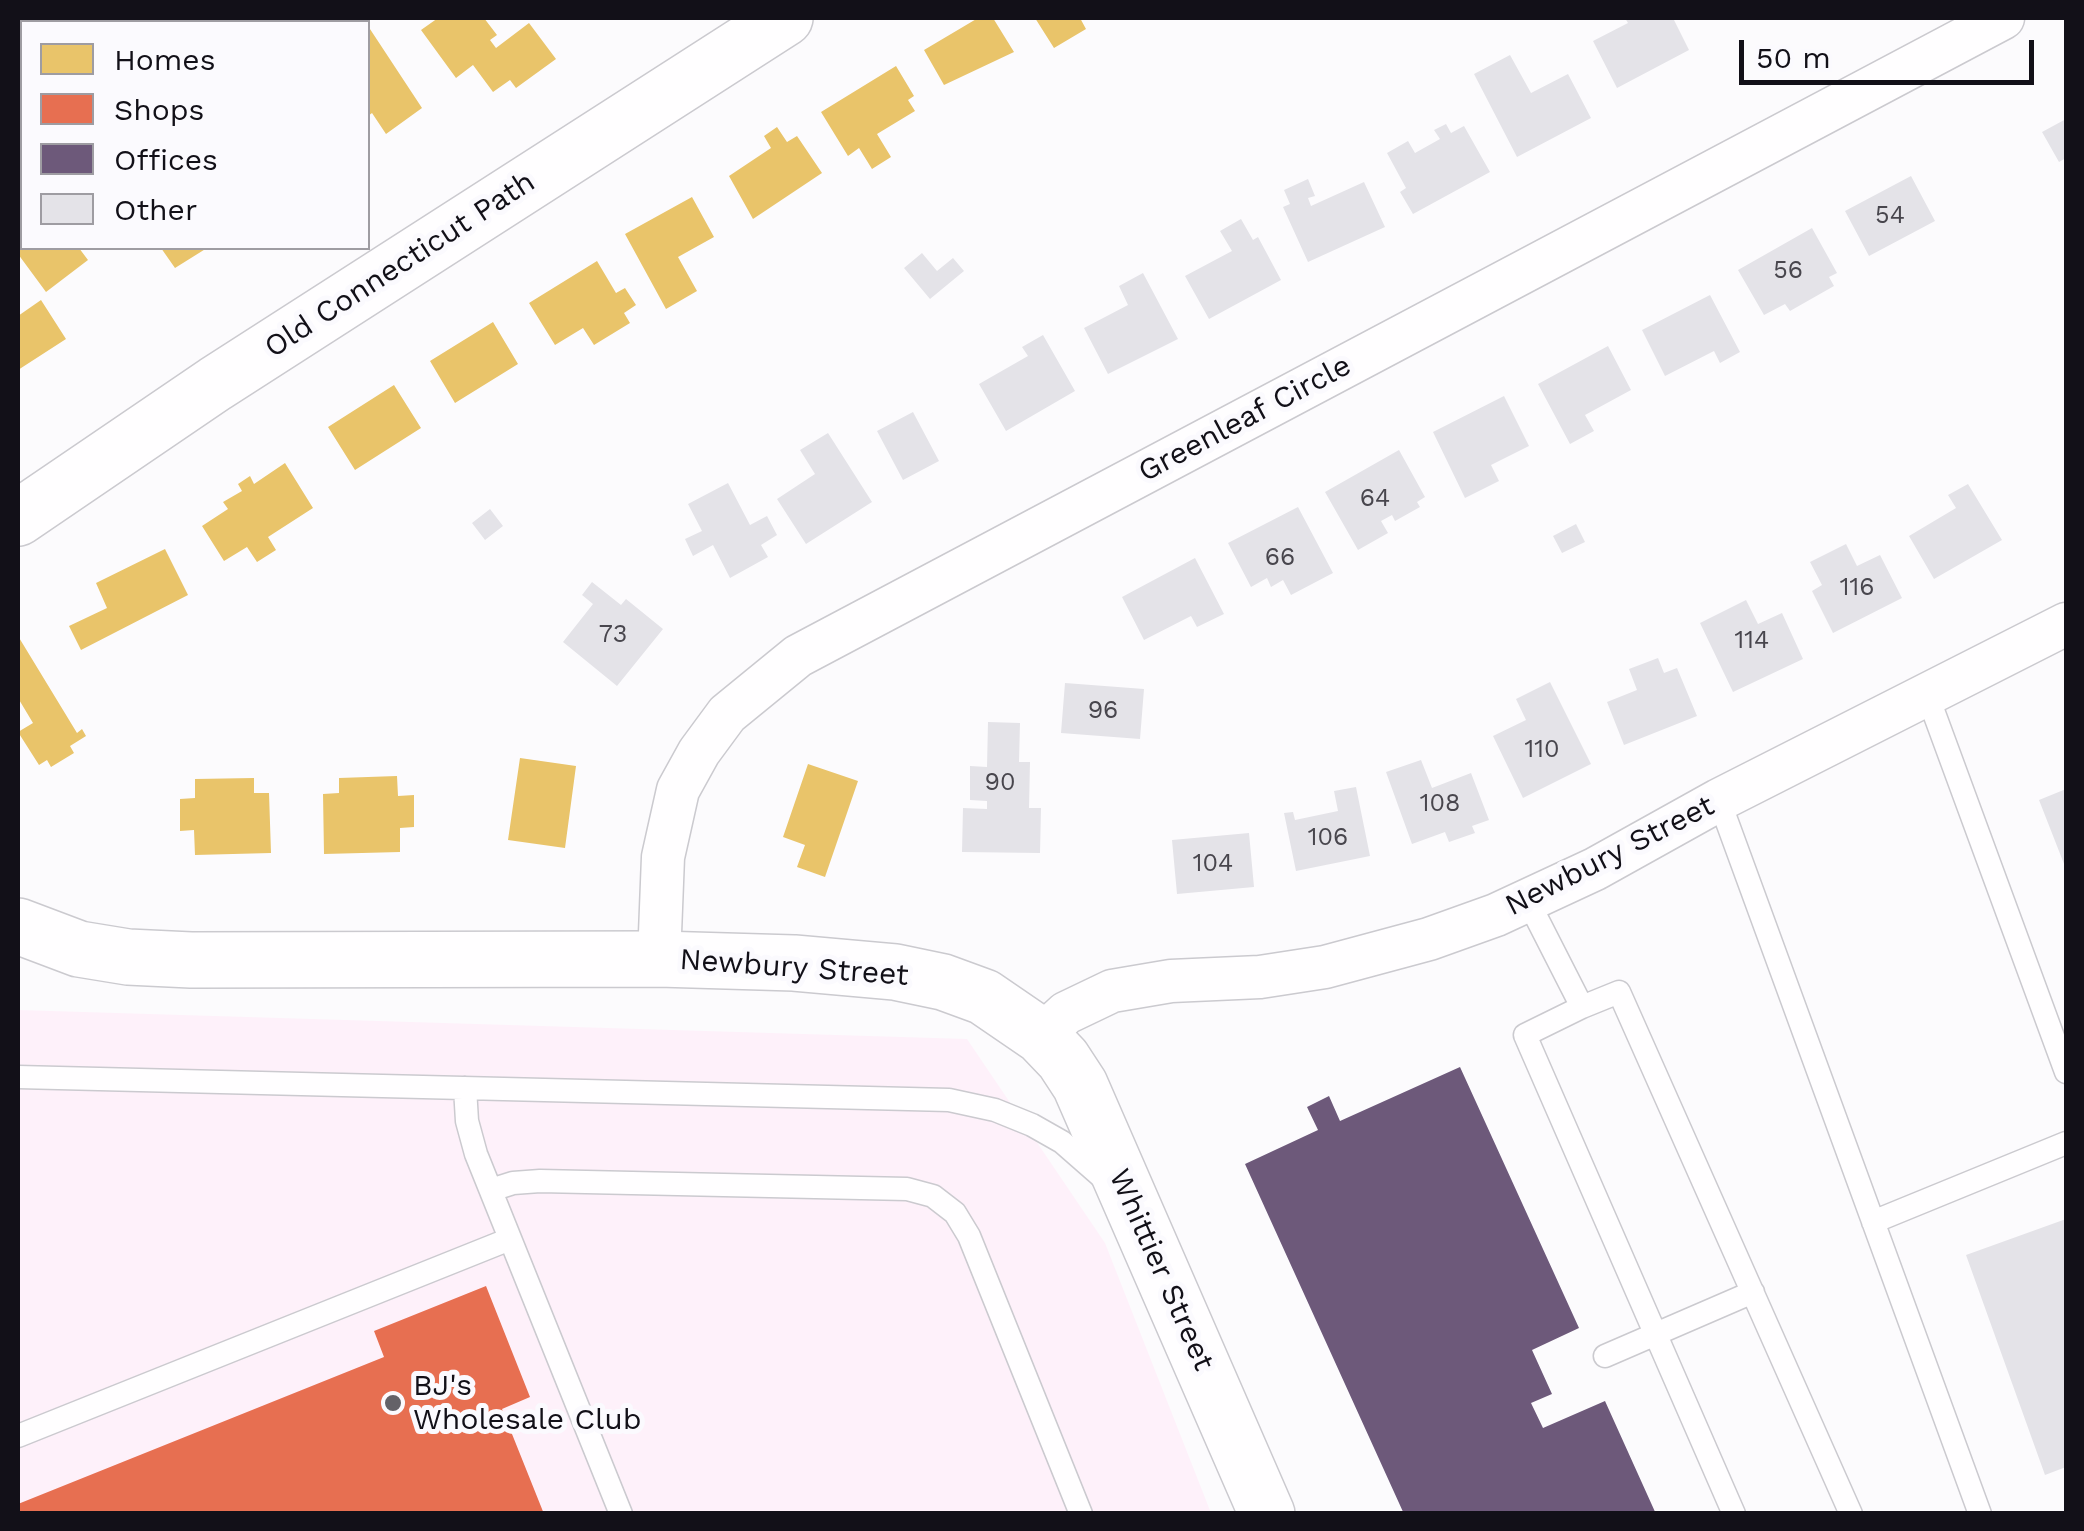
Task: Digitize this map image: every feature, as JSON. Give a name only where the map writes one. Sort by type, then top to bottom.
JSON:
[{"type":"street","name":"Old Connecticut Path","points":[[18,518],[232,373],[785,18]]},
{"type":"street","name":"Greenleaf Circle","points":[[660,958],[663,856],[678,790],[727,714],[798,656],[2003,18]]},
{"type":"street","name":"Newbury Street","points":[[18,926],[54,942],[104,954],[191,960],[660,958],[835,966],[919,976],[984,997],[1041,1036],[1066,1013],[1112,991],[1171,981],[1260,977],[1325,967],[1429,939],[1528,902],[2066,624]]},
{"type":"street","name":"Whittier Street","points":[[1041,1036],[1063,1059],[1080,1086],[1267,1514]]},
{"type":"lane","points":[[1927,694],[2066,1072]]},
{"type":"lane","points":[[1719,800],[1980,1514]]},
{"type":"lane","points":[[1528,902],[1582,1007]]},
{"type":"lane","points":[[1734,1514],[1525,1035],[1620,992],[1852,1514]]},
{"type":"lane","points":[[18,1076],[924,1098],[973,1104],[1018,1118],[1062,1142],[1116,1192],[1144,1232]]},
{"type":"lane","points":[[465,1088],[471,1137],[490,1190],[621,1514]]},
{"type":"lane","points":[[1873,1222],[2066,1143]]},
{"type":"lane","points":[[490,1190],[540,1181],[907,1189],[933,1196],[955,1213],[969,1236],[1081,1514]]},
{"type":"lane","points":[[18,1436],[510,1239]]},
{"type":"lane","points":[[1605,1356],[1753,1292]]},
{"type":"shaded area","points":[[18,1010],[967,1039],[1105,1243],[1211,1513],[18,1514]]},
{"type":"building: Homes","points":[[438,18],[484,18],[497,35],[490,40],[496,48],[529,23],[556,59],[516,88],[510,80],[493,92],[473,65],[456,78],[421,30]]},
{"type":"building: Homes","points":[[978,18],[993,18],[1014,52],[944,85],[924,50]]},
{"type":"building: Homes","points":[[1035,18],[1080,18],[1086,29],[1054,48]]},
{"type":"building: Homes","points":[[370,29],[422,108],[386,134],[372,113]]},
{"type":"building: Homes","points":[[896,66],[914,96],[908,100],[915,111],[877,134],[891,157],[872,169],[859,148],[848,156],[821,112]]},
{"type":"building: Homes","points":[[777,127],[787,142],[797,136],[822,173],[753,219],[729,176],[771,148],[764,136]]},
{"type":"building: Homes","points":[[692,197],[714,237],[678,257],[697,291],[666,309],[625,234]]},
{"type":"building: Homes","points":[[18,223],[20,250],[80,250],[88,260],[46,292],[18,254]]},
{"type":"building: Homes","points":[[162,250],[204,250],[175,268]]},
{"type":"building: Homes","points":[[597,261],[616,293],[625,288],[636,305],[624,313],[630,323],[594,345],[583,328],[555,345],[529,303]]},
{"type":"building: Homes","points":[[41,300],[66,339],[18,370],[18,316]]},
{"type":"building: Homes","points":[[493,322],[518,364],[455,403],[430,361]]},
{"type":"building: Homes","points":[[394,385],[421,428],[355,470],[328,427]]},
{"type":"building: Homes","points":[[285,463],[313,508],[268,537],[276,550],[257,562],[247,547],[224,561],[202,526],[228,509],[223,502],[242,491],[238,484],[250,476],[254,484]]},
{"type":"building: Homes","points":[[165,549],[188,595],[81,650],[69,626],[107,608],[96,583]]},
{"type":"building: Homes","points":[[18,636],[77,733],[82,729],[86,736],[70,746],[74,753],[51,767],[47,760],[39,765],[18,732],[33,723],[18,698]]},
{"type":"building: Homes","points":[[520,758],[576,766],[565,848],[508,840]]},
{"type":"building: Homes","points":[[808,764],[858,781],[825,877],[797,867],[805,845],[783,837]]},
{"type":"building: Homes","points":[[397,776],[398,796],[414,795],[414,827],[400,828],[400,852],[324,854],[323,794],[339,793],[339,778]]},
{"type":"building: Homes","points":[[254,778],[254,793],[269,793],[271,853],[195,855],[194,830],[180,831],[180,799],[195,798],[195,779]]},
{"type":"building: Shops","name":"BJ's Wholesale Club","points":[[486,1286],[530,1397],[502,1409],[544,1514],[18,1514],[18,1504],[384,1357],[374,1331]]},
{"type":"building: Offices","points":[[1460,1067],[1579,1328],[1532,1350],[1552,1394],[1531,1403],[1543,1428],[1605,1401],[1656,1514],[1404,1514],[1245,1164],[1318,1130],[1307,1107],[1329,1096],[1340,1121]]},
{"type":"building: Other","points":[[1625,18],[1673,18],[1689,50],[1617,88],[1593,41],[1628,23]]},
{"type":"building: Other","points":[[1510,55],[1531,93],[1568,74],[1591,118],[1517,157],[1474,74]]},
{"type":"building: Other","points":[[2066,119],[2066,158],[2059,162],[2042,132]]},
{"type":"building: Other","points":[[1446,124],[1451,133],[1464,126],[1490,172],[1413,214],[1400,192],[1406,188],[1387,153],[1408,141],[1415,153],[1440,139],[1434,130]]},
{"type":"building: Other","points":[[1911,176],[1935,221],[1869,256],[1845,211]]},
{"type":"building: Other","points":[[1308,179],[1315,196],[1308,198],[1311,206],[1364,182],[1385,227],[1308,262],[1283,207],[1290,204],[1284,190]]},
{"type":"building: Other","points":[[1241,219],[1253,240],[1258,237],[1281,280],[1209,319],[1185,276],[1232,251],[1220,231]]},
{"type":"building: Other","points":[[1812,228],[1837,273],[1829,277],[1834,286],[1790,311],[1785,304],[1764,315],[1738,270]]},
{"type":"building: Other","points":[[922,253],[937,271],[953,258],[964,271],[930,299],[904,268]]},
{"type":"building: Other","points":[[1143,273],[1178,339],[1108,374],[1084,328],[1128,305],[1119,286]]},
{"type":"building: Other","points":[[1710,295],[1740,352],[1720,363],[1714,351],[1665,376],[1642,330]]},
{"type":"building: Other","points":[[1043,335],[1075,391],[1006,431],[979,384],[1028,356],[1022,347]]},
{"type":"building: Other","points":[[1608,346],[1631,390],[1585,415],[1594,431],[1570,444],[1538,384]]},
{"type":"building: Other","points":[[1504,396],[1529,446],[1491,465],[1499,481],[1465,498],[1433,432]]},
{"type":"building: Other","points":[[913,412],[939,461],[903,480],[877,431]]},
{"type":"building: Other","points":[[828,433],[872,502],[806,544],[777,499],[815,474],[800,450]]},
{"type":"building: Other","points":[[1399,450],[1425,497],[1417,502],[1420,507],[1395,521],[1392,515],[1381,521],[1388,533],[1358,550],[1325,492]]},
{"type":"building: Other","points":[[728,483],[750,525],[767,516],[777,535],[761,545],[768,557],[730,578],[713,545],[693,556],[685,539],[702,531],[688,504]]},
{"type":"building: Other","points":[[1968,484],[2002,540],[1934,579],[1909,536],[1956,508],[1948,495]]},
{"type":"building: Other","points":[[1298,507],[1333,573],[1291,595],[1283,580],[1271,587],[1267,578],[1251,587],[1228,543]]},
{"type":"building: Other","points":[[490,509],[503,526],[485,540],[472,523]]},
{"type":"building: Other","points":[[1576,524],[1585,542],[1562,553],[1553,536]]},
{"type":"building: Other","points":[[1846,544],[1857,566],[1880,555],[1902,598],[1833,633],[1812,591],[1822,585],[1810,562]]},
{"type":"building: Other","points":[[1195,558],[1224,614],[1197,627],[1191,616],[1144,640],[1122,597]]},
{"type":"building: Other","points":[[592,582],[621,605],[626,599],[663,629],[617,686],[563,642],[593,604],[582,595]]},
{"type":"building: Other","points":[[1746,600],[1758,624],[1782,613],[1803,659],[1733,692],[1700,623]]},
{"type":"building: Other","points":[[1658,658],[1664,673],[1677,668],[1697,716],[1624,745],[1607,702],[1637,690],[1629,669]]},
{"type":"building: Other","points":[[1550,682],[1591,764],[1523,798],[1493,736],[1526,720],[1516,699]]},
{"type":"building: Other","points":[[1065,683],[1144,689],[1140,739],[1061,733]]},
{"type":"building: Other","points":[[988,722],[1020,723],[1019,762],[1030,762],[1029,808],[1041,808],[1040,853],[962,852],[963,808],[987,809],[987,801],[970,800],[970,766],[987,767]]},
{"type":"building: Other","points":[[1421,760],[1432,788],[1471,773],[1489,820],[1472,826],[1475,833],[1449,842],[1445,832],[1412,844],[1386,772]]},
{"type":"building: Other","points":[[1356,787],[1370,856],[1296,871],[1284,813],[1293,812],[1295,820],[1338,811],[1334,791]]},
{"type":"building: Other","points":[[2066,789],[2066,869],[2039,800]]},
{"type":"building: Other","points":[[1249,833],[1254,887],[1177,894],[1172,840]]},
{"type":"building: Other","points":[[2066,1219],[2066,1467],[2045,1475],[1966,1255]]},
{"type":"place","name":"BJ's Wholesale Club","points":[[393,1403]]}]
